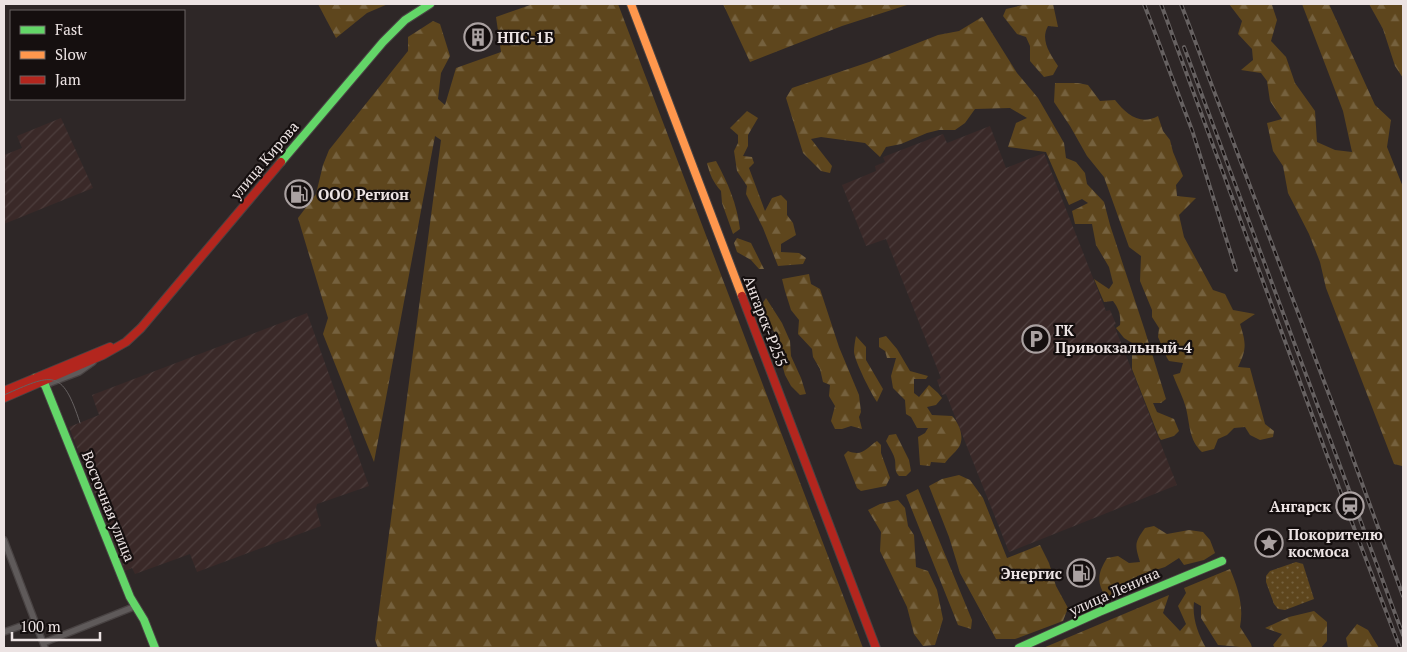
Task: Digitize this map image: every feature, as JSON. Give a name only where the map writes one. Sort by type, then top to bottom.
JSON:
[{"type":"street","name":"улица Кирова","points":[[4,398],[11,390],[40,382],[103,355],[126,342],[141,328],[273,170],[370,58],[397,28],[418,9],[430,4]]},
{"type":"street","name":"Ангарск-Р255","points":[[631,4],[876,648]]},
{"type":"street","name":"улица Кирова","points":[[40,382],[96,352],[126,342]]},
{"type":"street","name":"Восточная улица","points":[[40,382],[136,606],[144,620],[154,648]]},
{"type":"street","points":[[4,540],[44,646],[136,606]]},
{"type":"street","name":"улица Ленина","points":[[1018,648],[1222,561]]},
{"type":"street","points":[[4,632],[35,621]]},
{"type":"shaded area","points":[[61,118],[93,188],[4,224],[4,158],[6,157],[4,155],[22,148],[17,136]]},
{"type":"shaded area","points":[[990,126],[1006,168],[1044,153],[1106,311],[1110,310],[1116,324],[1114,325],[1177,485],[1009,552],[946,394],[942,395],[937,380],[941,378],[886,239],[866,246],[842,185],[876,171],[875,166],[885,162],[883,157],[943,134],[947,143]]},
{"type":"shaded area","points":[[307,313],[369,486],[317,504],[316,508],[321,526],[197,572],[190,554],[135,574],[132,568],[125,571],[69,427],[99,415],[92,395]]},
{"type":"green space","points":[[318,4],[388,4],[367,13],[336,38]]},
{"type":"green space","points":[[533,4],[618,4],[863,648],[378,648],[375,640],[441,140],[435,136],[374,462],[323,334],[328,318],[298,218],[316,194],[323,165],[329,150],[408,51],[408,37],[433,21],[440,24],[450,56],[441,73],[438,99],[445,105],[456,68],[501,52],[496,17]]},
{"type":"green space","points":[[723,4],[910,4],[842,26],[750,62]]},
{"type":"green space","points":[[1027,4],[1053,4],[1058,27],[1048,26],[1045,36],[1047,47],[1058,66],[1053,75],[1044,77],[1030,61],[1030,46],[1026,37],[1017,34],[1003,16],[1006,9]]},
{"type":"green space","points":[[1229,4],[1272,5],[1277,20],[1271,41],[1286,57],[1295,83],[1315,111],[1317,142],[1335,150],[1352,152],[1343,111],[1302,4],[1329,4],[1375,105],[1391,120],[1387,147],[1403,187],[1403,468],[1394,464],[1326,288],[1320,262],[1309,234],[1288,193],[1283,166],[1273,151],[1267,123],[1282,119],[1270,101],[1267,81],[1261,73],[1241,70],[1253,60],[1252,49],[1238,34],[1242,21]]},
{"type":"green space","points":[[1369,4],[1403,4],[1403,78],[1395,66],[1383,29]]},
{"type":"green space","points":[[982,17],[1017,73],[1038,98],[1064,143],[1066,158],[1076,162],[1085,173],[1087,184],[1104,202],[1166,399],[1161,403],[1153,403],[1157,412],[1174,419],[1179,431],[1174,436],[1161,440],[1159,437],[1132,369],[1132,355],[1137,346],[1124,338],[1116,328],[1120,325],[1118,309],[1113,301],[1104,302],[1094,279],[1109,289],[1113,283],[1109,267],[1096,245],[1092,224],[1075,224],[1072,211],[1088,203],[1082,199],[1069,205],[1046,152],[1008,147],[1016,123],[1027,118],[1010,108],[975,109],[965,123],[955,130],[939,130],[901,144],[886,147],[880,157],[865,143],[821,137],[811,139],[832,166],[830,173],[821,171],[803,153],[786,98],[792,88],[869,62],[938,35],[959,31]]},
{"type":"green space","points":[[1055,83],[1088,85],[1100,101],[1115,100],[1129,114],[1139,119],[1145,120],[1158,116],[1163,131],[1170,140],[1183,176],[1176,185],[1177,196],[1196,198],[1179,215],[1184,237],[1213,290],[1225,294],[1233,310],[1255,314],[1240,324],[1245,346],[1238,367],[1250,368],[1265,424],[1274,431],[1273,437],[1260,440],[1250,435],[1245,427],[1234,428],[1227,435],[1218,439],[1214,449],[1202,452],[1198,447],[1191,432],[1185,404],[1173,375],[1180,373],[1183,363],[1169,361],[1158,337],[1159,328],[1152,317],[1152,310],[1140,281],[1141,256],[1129,247],[1104,177],[1087,156],[1054,102]]},
{"type":"green space","points":[[747,111],[758,118],[748,135],[748,146],[743,156],[752,157],[754,163],[749,168],[765,211],[772,198],[781,195],[787,201],[787,215],[793,223],[796,235],[781,244],[781,252],[799,253],[806,258],[803,264],[778,266],[763,228],[746,194],[747,186],[737,171],[734,151],[738,143],[738,135],[730,128]]},
{"type":"green space","points":[[716,161],[737,211],[740,229],[733,234],[722,203],[721,191],[712,178],[707,163]]},
{"type":"green space","points":[[737,238],[751,243],[764,269],[759,269],[751,260],[737,252],[734,243]]},
{"type":"green space","points":[[809,274],[811,284],[820,289],[839,347],[859,395],[861,412],[859,417],[862,429],[851,426],[835,429],[831,421],[835,406],[829,396],[830,385],[823,382],[820,369],[813,357],[812,349],[798,334],[799,320],[791,310],[782,279]]},
{"type":"green space","points":[[766,298],[782,323],[790,341],[791,356],[806,394],[800,395],[791,386],[785,375],[779,344],[775,333],[768,323],[762,304]]},
{"type":"green space","points":[[856,336],[866,347],[866,360],[883,389],[877,402],[855,357]]},
{"type":"green space","points":[[886,336],[897,349],[910,371],[928,376],[926,379],[914,379],[914,393],[919,397],[929,385],[942,398],[936,405],[927,407],[932,415],[952,416],[959,426],[961,443],[945,463],[931,462],[930,466],[920,465],[918,437],[925,433],[928,428],[917,428],[911,417],[906,414],[905,400],[893,388],[891,376],[896,358],[887,358],[885,351],[879,347],[879,338]]},
{"type":"green space","points":[[896,434],[909,460],[911,471],[906,476],[899,476],[897,474],[893,453],[886,441],[889,435]]},
{"type":"green space","points":[[877,441],[881,445],[881,453],[890,478],[886,486],[861,491],[857,488],[844,455],[848,451],[853,453],[861,452]]},
{"type":"green space","points":[[959,475],[970,480],[983,498],[1007,558],[1040,545],[1049,563],[1056,586],[1068,608],[1063,621],[1015,639],[996,639],[960,573],[949,537],[929,486],[942,479]]},
{"type":"green space","points":[[918,489],[972,620],[971,629],[958,625],[906,495]]},
{"type":"green space","points":[[898,500],[905,508],[908,526],[914,535],[916,567],[928,571],[937,590],[943,619],[935,645],[923,646],[914,634],[907,607],[880,551],[881,532],[868,510],[880,504]]},
{"type":"green space","points":[[1154,526],[1167,534],[1189,530],[1203,532],[1210,540],[1215,553],[1204,560],[1184,565],[1179,558],[1165,567],[1137,576],[1138,586],[1106,597],[1099,578],[1107,558],[1118,556],[1129,563],[1140,562],[1136,548],[1137,541],[1145,528]]},
{"type":"green space","points":[[1296,562],[1303,564],[1314,599],[1285,610],[1278,609],[1274,604],[1266,582],[1266,576],[1270,571]]},
{"type":"green space","points":[[1230,569],[1240,597],[1240,627],[1252,648],[1218,645],[1201,618],[1201,606],[1194,602],[1196,626],[1206,648],[1043,648],[1169,595],[1163,613],[1180,631],[1186,624],[1178,606],[1186,593],[1184,588]]},
{"type":"green space","points":[[1314,611],[1327,622],[1327,641],[1321,648],[1275,648],[1273,645],[1282,634],[1265,628],[1289,617]]},
{"type":"green space","points":[[1357,624],[1368,630],[1379,648],[1348,648],[1346,638]]},
{"type":"tram line","points":[[4,395],[34,383],[53,380],[61,384],[67,392],[80,423]]},
{"type":"railway","points":[[1144,4],[1192,130],[1236,270]]},
{"type":"railway","points":[[1161,4],[1346,507],[1400,648]]},
{"type":"railway","points":[[1181,4],[1347,442],[1403,596]]},
{"type":"railway","points":[[1184,47],[1403,635]]},
{"type":"traffic: fast","points":[[281,162],[383,42],[405,20],[430,4]]},
{"type":"traffic: fast","points":[[35,378],[45,385],[130,597],[144,620],[155,648]]},
{"type":"traffic: fast","points":[[1019,648],[1099,612],[1222,561]]},
{"type":"traffic: slow","points":[[631,4],[742,296]]},
{"type":"traffic: jam","points":[[4,398],[103,355],[126,342],[141,328],[281,162]]},
{"type":"traffic: jam","points":[[742,296],[876,648]]},
{"type":"traffic: jam","points":[[4,391],[110,347]]},
{"type":"place","name":"НПС-1Б","points":[[478,37]]},
{"type":"place","name":"ООО Регион","points":[[299,194]]},
{"type":"place","name":"ГК Привокзальный-4","points":[[1036,339]]},
{"type":"place","name":"Ангарск","points":[[1350,506]]},
{"type":"place","name":"Покорителю космоса","points":[[1269,543]]},
{"type":"place","name":"Энергис","points":[[1081,573]]}]
